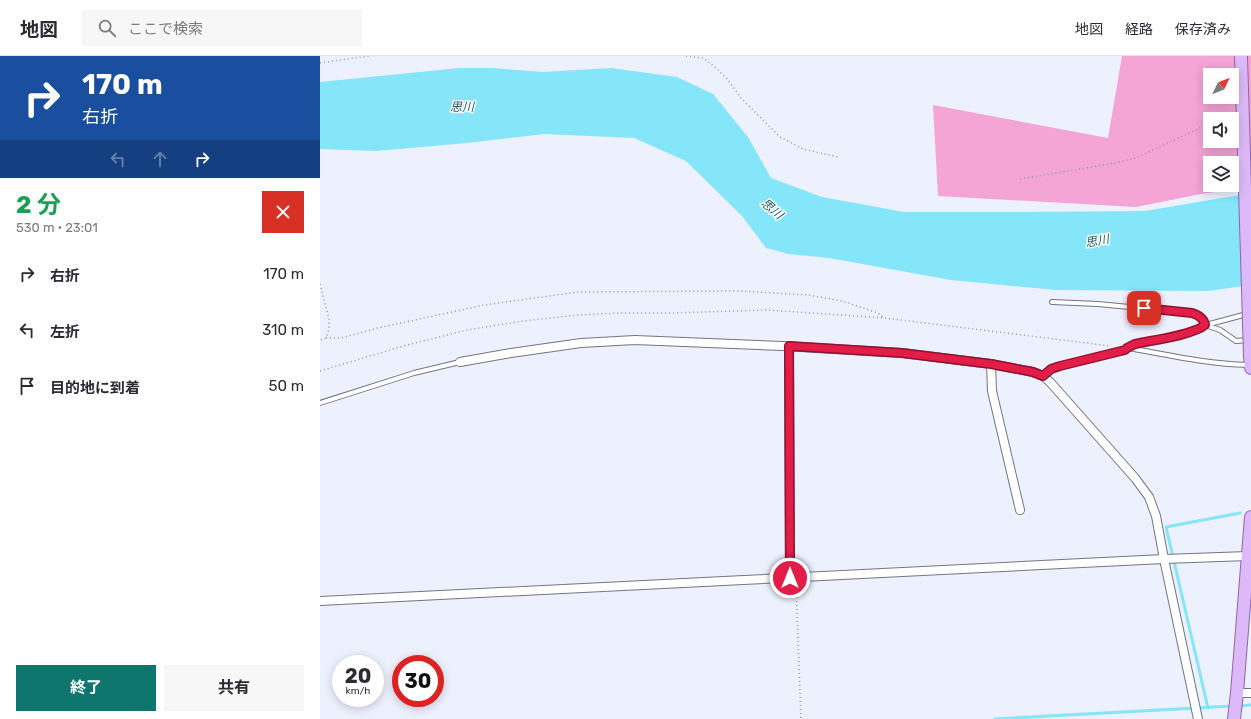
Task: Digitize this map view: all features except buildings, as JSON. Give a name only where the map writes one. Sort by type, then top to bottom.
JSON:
[{"type":"main road","points":[[1241,56],[1250,363]]},
{"type":"main road","points":[[1234,719],[1251,517]]},
{"type":"street","points":[[460,362],[511,352],[581,343],[635,340],[789,346],[902,353],[991,364],[1033,372],[1043,376],[1135,478],[1148,497],[1156,516],[1198,716]]},
{"type":"street","points":[[789,346],[793,577]]},
{"type":"street","points":[[991,364],[992,391],[1020,510]]},
{"type":"street","points":[[320,601],[1248,556]]},
{"type":"street","points":[[1237,693],[1251,693]]},
{"type":"lane","points":[[1052,302],[1098,304],[1192,313],[1198,315],[1204,320],[1205,325]]},
{"type":"lane","points":[[1043,376],[1051,369],[1060,366],[1125,350],[1135,344],[1189,333],[1201,329],[1205,325],[1251,313]]},
{"type":"lane","points":[[1205,325],[1220,330],[1236,340],[1251,340]]},
{"type":"lane","points":[[1127,348],[1230,365],[1250,363]]},
{"type":"lane","points":[[320,403],[414,373],[460,362]]},
{"type":"path","points":[[320,63],[369,56]]},
{"type":"path","points":[[686,56],[703,58],[715,67],[728,80],[741,98],[780,137],[804,149],[838,157]]},
{"type":"path","points":[[1020,179],[1110,164],[1136,158],[1203,125]]},
{"type":"path","points":[[320,284],[329,319],[330,329],[326,338]]},
{"type":"path","points":[[320,340],[326,338],[341,338],[378,328],[484,305],[578,292],[732,291],[809,295],[842,302],[878,313],[884,318]]},
{"type":"path","points":[[320,371],[407,345],[467,330],[523,321],[578,315],[621,313],[672,314],[768,310],[884,318],[1127,348]]},
{"type":"path","points":[[793,577],[801,719]]},
{"type":"shaded area","points":[[1122,56],[1251,56],[1251,187],[1239,189],[1239,156],[1203,156],[1203,192],[1215,192],[1136,207],[938,196],[933,105],[1108,138]]},
{"type":"water","name":"思川","points":[[460,68],[492,68],[543,72],[611,68],[677,77],[713,94],[748,137],[771,178],[822,197],[904,212],[1145,211],[1251,193],[1251,285],[1208,291],[1056,290],[951,280],[829,258],[789,254],[766,248],[742,216],[686,161],[634,138],[544,134],[467,143],[376,151],[320,149],[320,82]]},
{"type":"waterway","points":[[1208,708],[1166,527],[1240,513]]},
{"type":"waterway","points":[[1239,706],[1251,705]]},
{"type":"waterway","points":[[995,719],[1233,706]]},
{"type":"route","points":[[790,578],[789,346],[902,353],[991,364],[1038,373],[1043,376],[1051,369],[1060,366],[1125,350],[1135,344],[1189,333],[1201,329],[1205,325],[1204,320],[1198,315],[1192,313],[1144,308]]}]
